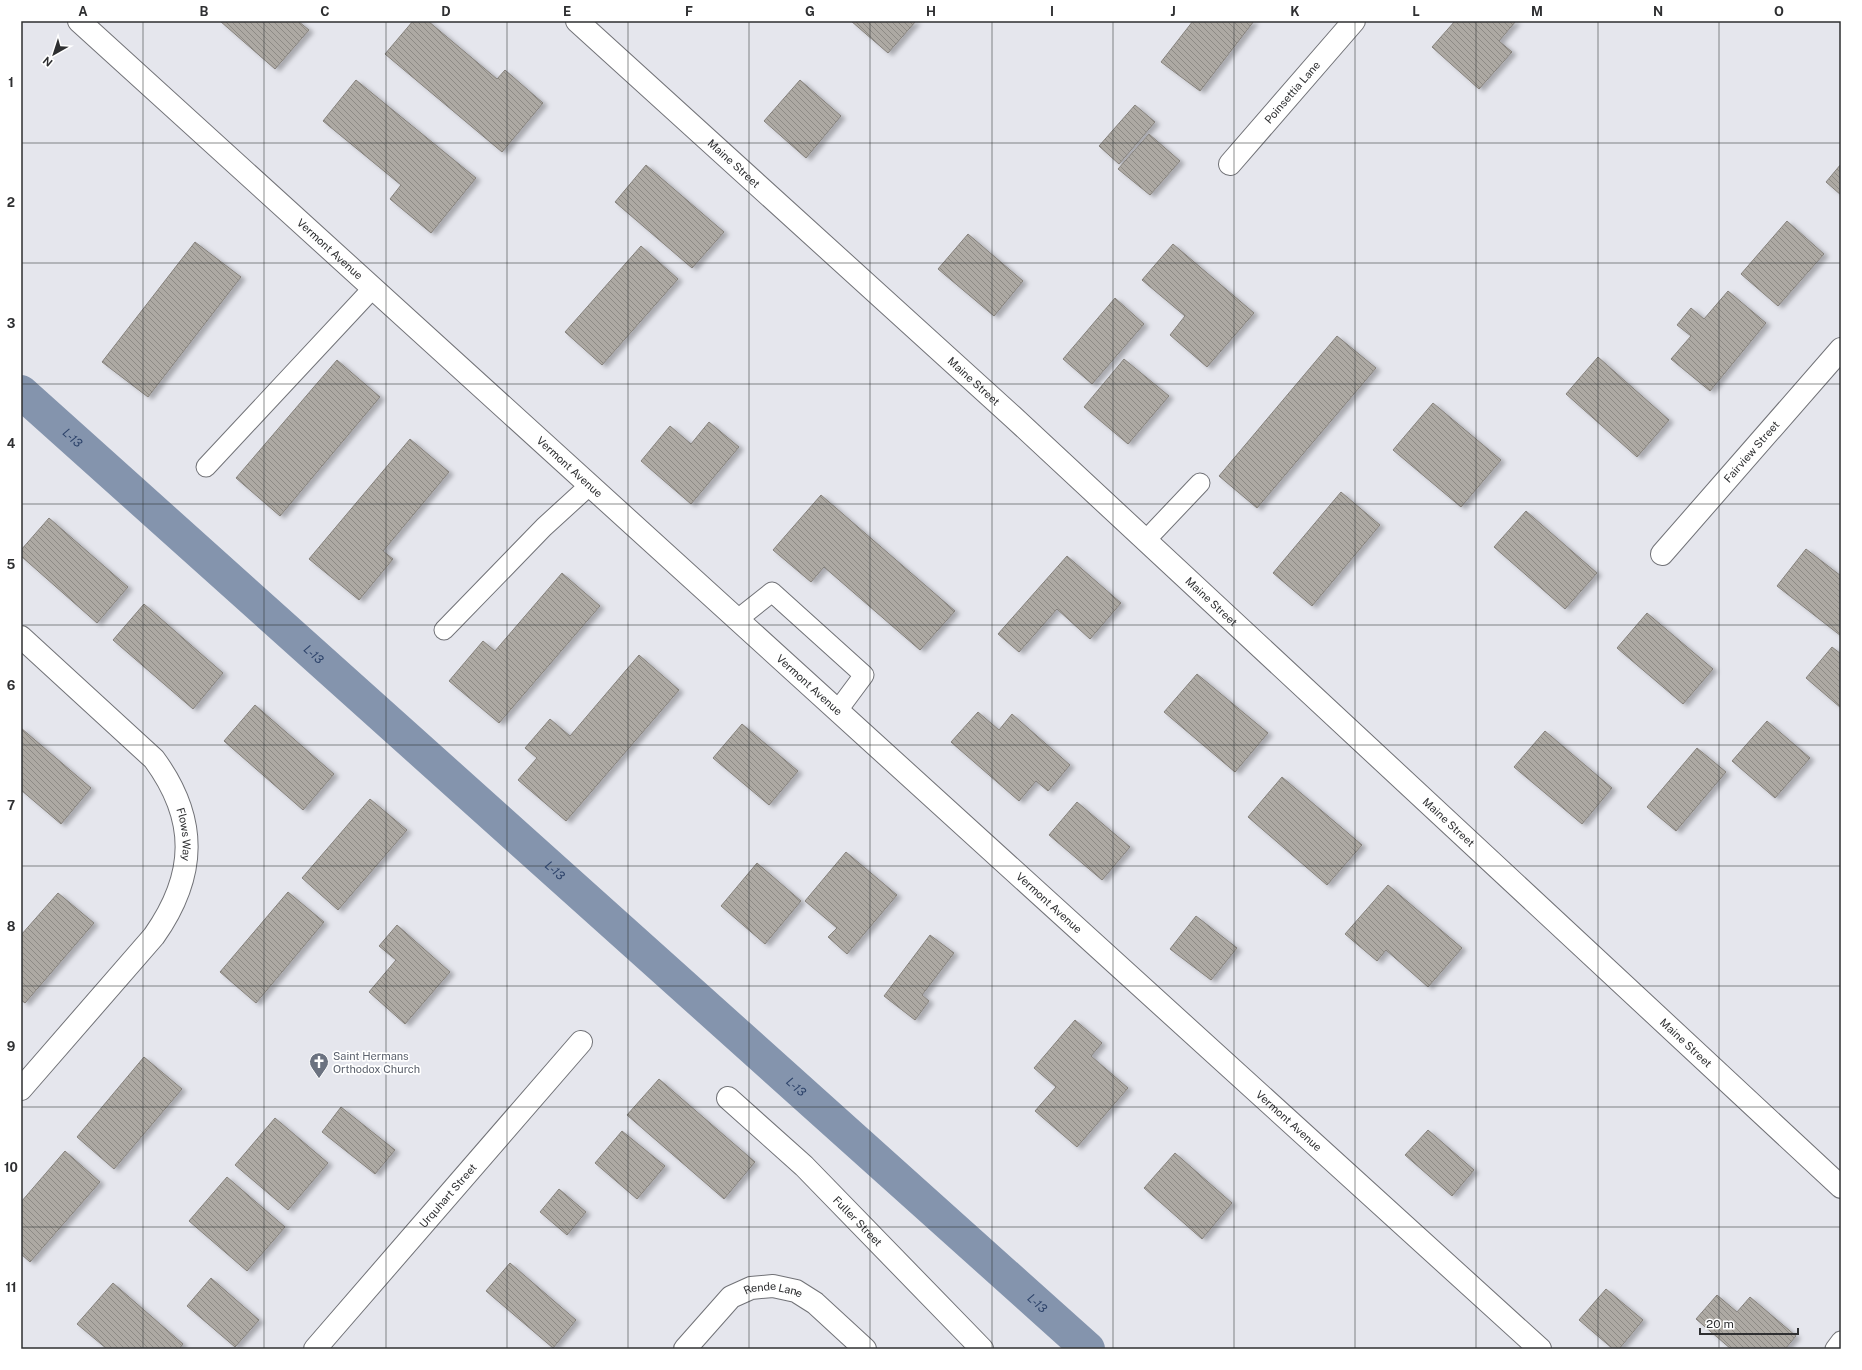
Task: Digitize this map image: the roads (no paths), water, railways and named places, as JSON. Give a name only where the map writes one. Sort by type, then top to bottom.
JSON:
[{"type":"street","name":"Vermont Avenue","points":[[79,21],[1540,1349]]},
{"type":"street","name":"Maine Street","points":[[577,21],[1012,416],[1841,1187]]},
{"type":"street","name":"Poinsettia Lane","points":[[1230,164],[1354,21]]},
{"type":"street","name":"Fairview Street","points":[[1662,554],[1841,349]]},
{"type":"street","name":"Flows Way","points":[[21,637],[154,758],[168,778],[178,800],[185,823],[187,846],[184,870],[178,894],[168,916],[154,936],[21,1089]]},
{"type":"street","name":"Urquhart Street","points":[[315,1349],[581,1042]]},
{"type":"street","name":"Fuller Street","points":[[728,1098],[804,1166],[982,1349]]},
{"type":"street","name":"Rende Lane","points":[[685,1349],[731,1297],[751,1288],[773,1286],[796,1291],[815,1303],[865,1349]]},
{"type":"lane","points":[[206,466],[373,288]]},
{"type":"lane","points":[[1145,540],[1200,483]]},
{"type":"lane","points":[[444,630],[539,533],[590,485]]},
{"type":"lane","points":[[738,619],[772,592],[852,664],[864,675],[838,710]]},
{"type":"lane","points":[[1835,1349],[1841,1341]]},
{"type":"waterway","name":"L-13","points":[[21,392],[1088,1349]]},
{"type":"place","name":"Saint Hermans Orthodox Church","points":[[319,1079]]}]
